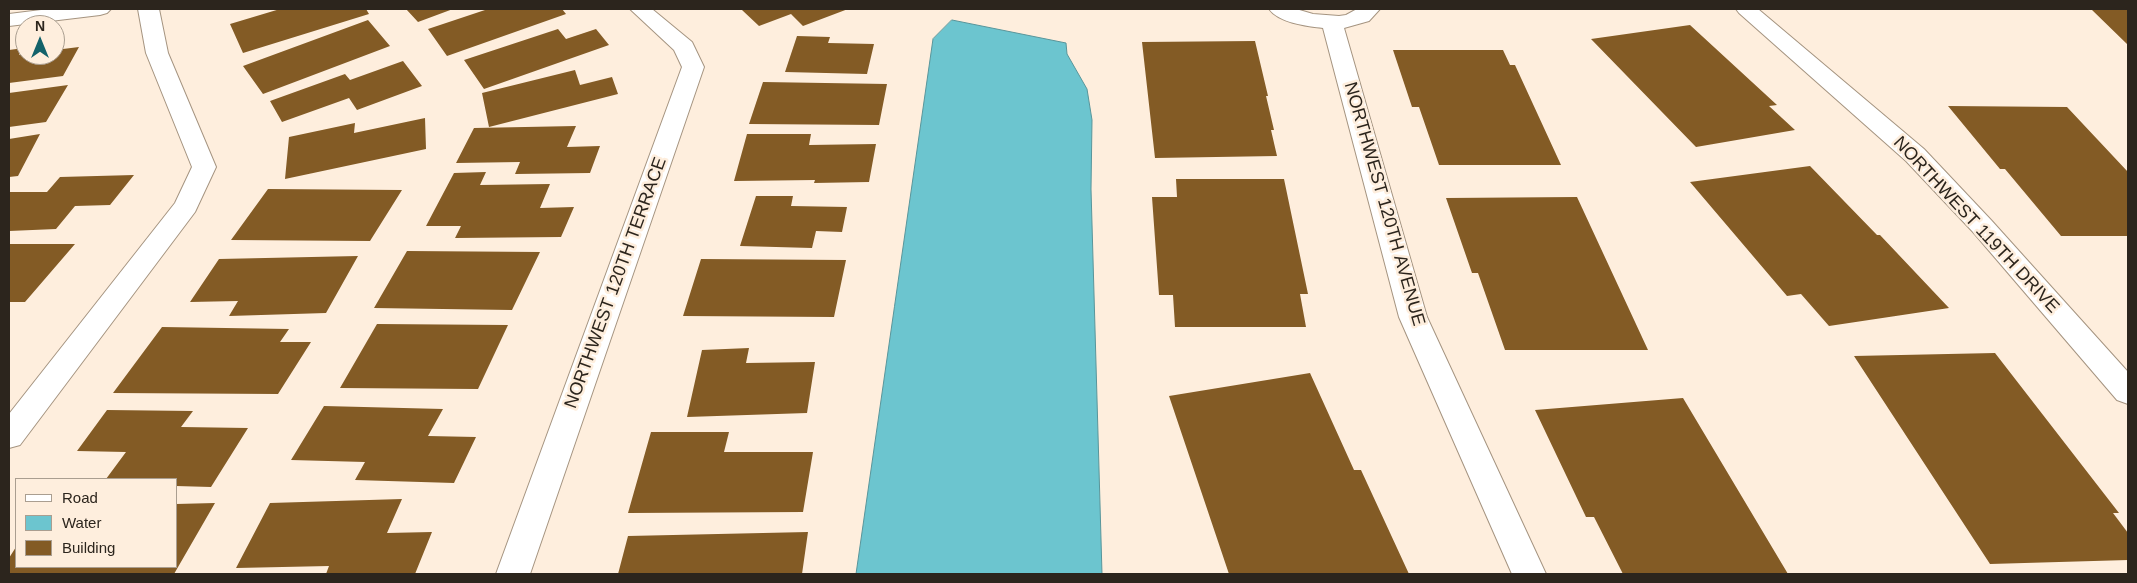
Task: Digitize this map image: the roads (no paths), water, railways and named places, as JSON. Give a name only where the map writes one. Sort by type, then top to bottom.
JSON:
[{"type":"street","points":[[9,20],[100,9]]},
{"type":"street","points":[[9,436],[186,206],[204,167],[157,53],[148,9]]},
{"type":"street","name":"NORTHWEST 120TH TERRACE","points":[[513,574],[693,67],[684,47],[640,9]]},
{"type":"street","points":[[1280,9],[1292,16],[1332,23],[1351,20],[1369,9]]},
{"type":"street","name":"NORTHWEST 119TH DRIVE","points":[[1746,9],[1915,155],[1982,226],[2128,392]]},
{"type":"street","name":"NORTHWEST 120TH AVENUE","points":[[1332,23],[1413,317],[1529,574]]},
{"type":"water","points":[[952,20],[1066,43],[1067,54],[1087,89],[1092,120],[1091,189],[1102,574],[856,574],[933,39]]}]
